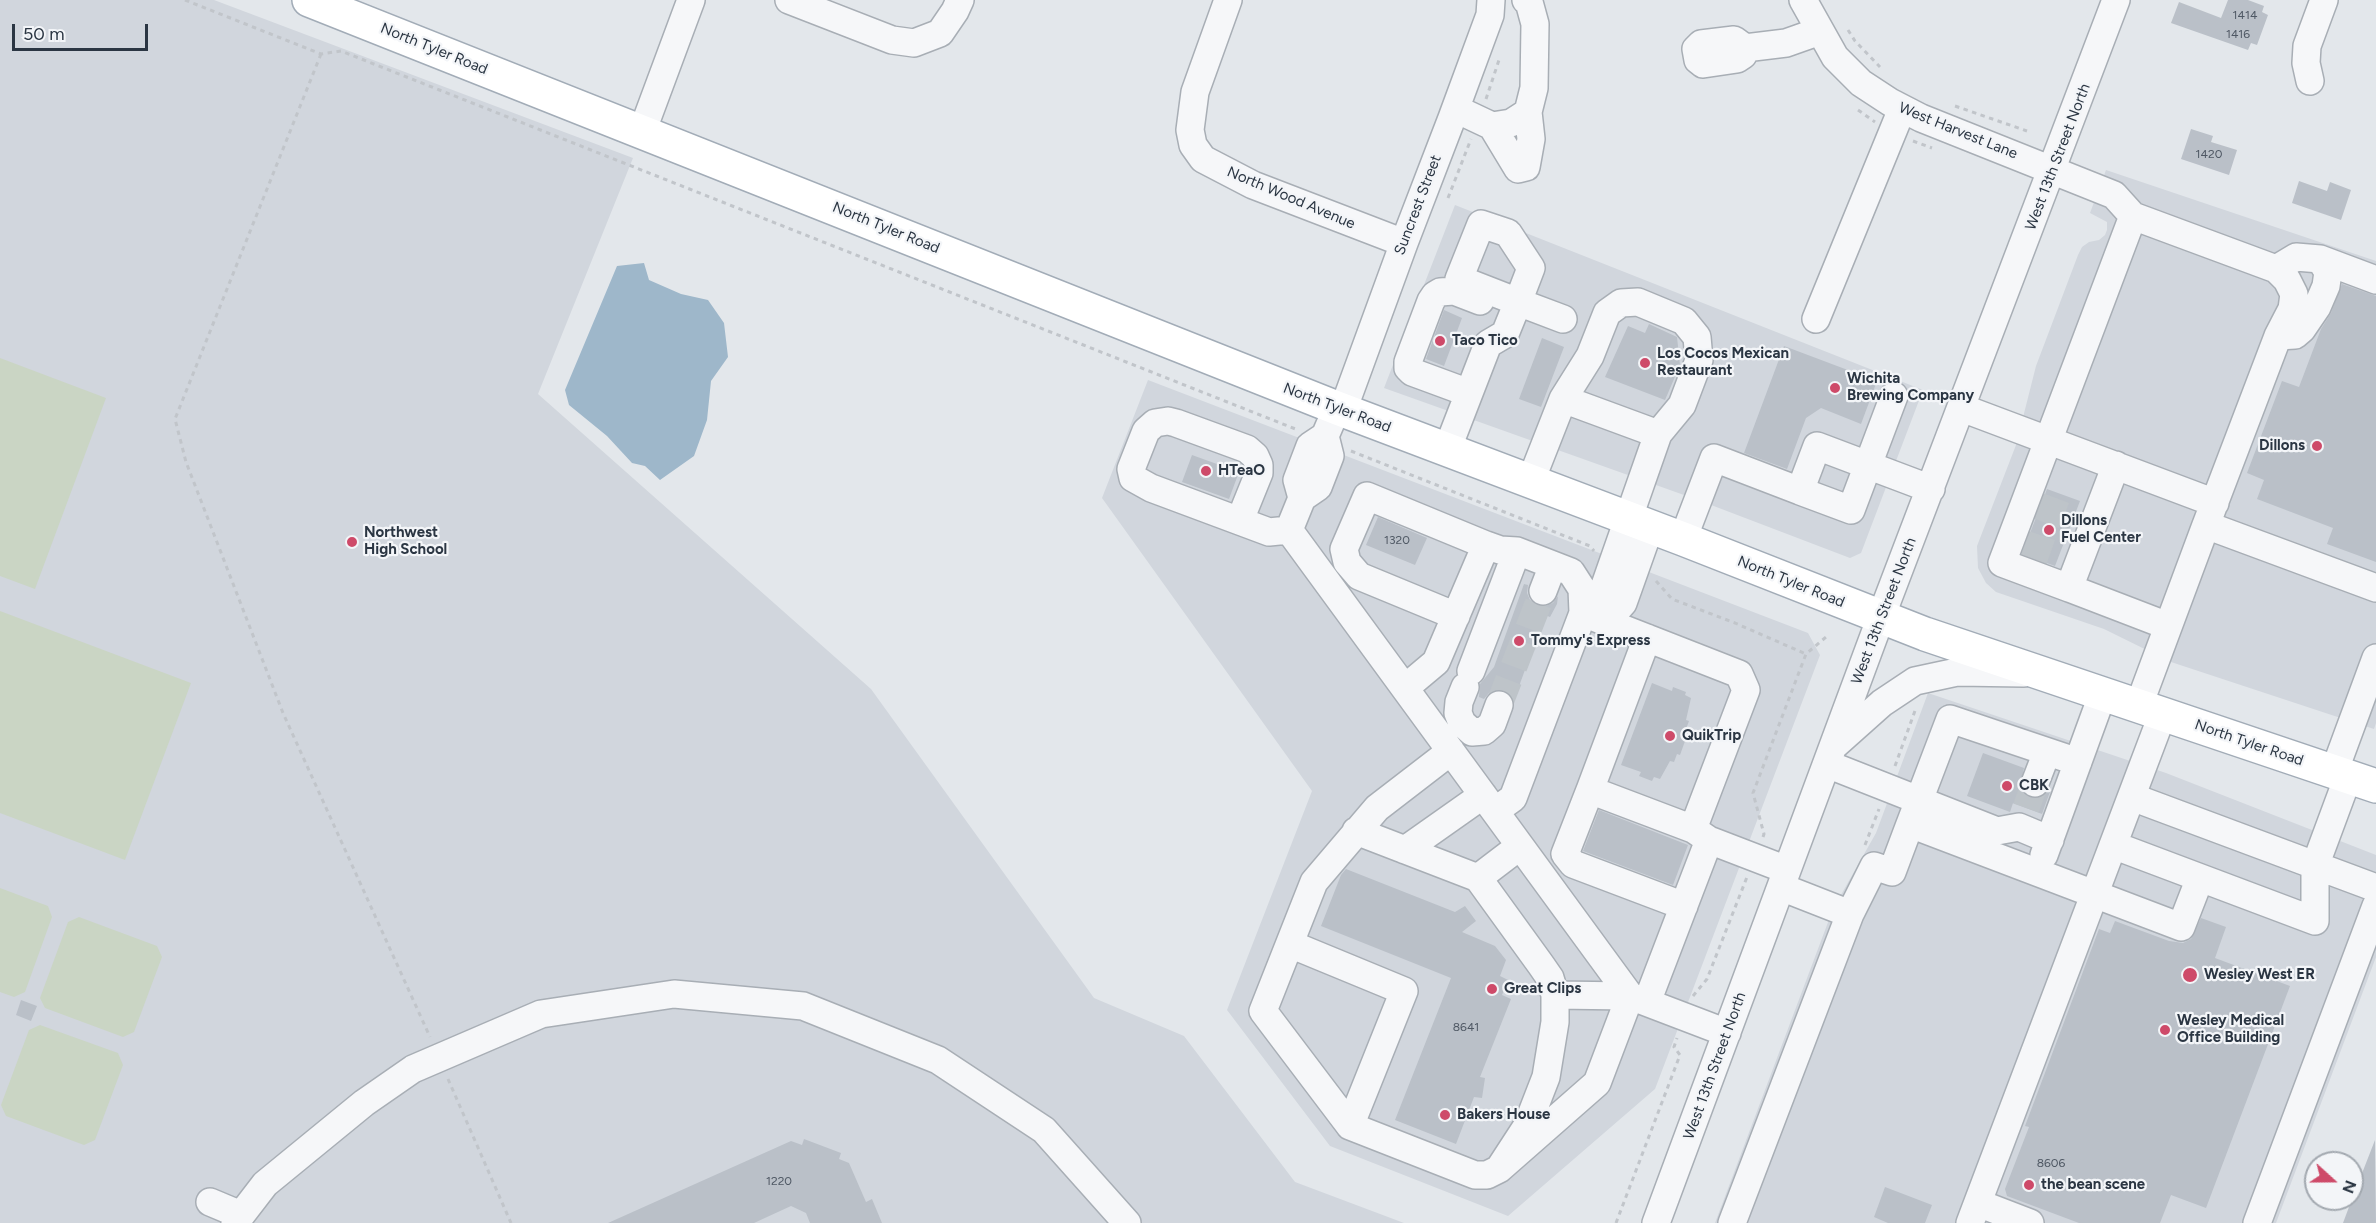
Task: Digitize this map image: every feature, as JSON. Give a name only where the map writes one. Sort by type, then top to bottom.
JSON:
[{"type":"main road","name":"North Tyler Road","points":[[309,0],[642,132],[1331,427],[1447,450],[1881,617],[2038,673],[2353,778]]},
{"type":"street","points":[[642,132],[691,0]]},
{"type":"street","points":[[789,0],[892,40],[914,43],[940,33],[960,0]]},
{"type":"street","name":"North Wood Avenue","points":[[1228,0],[1195,92],[1190,130],[1193,145],[1203,159],[1253,185],[1404,243]]},
{"type":"street","name":"Suncrest Street","points":[[1289,530],[1302,498],[1318,487],[1330,456],[1331,427],[1456,109],[1490,15],[1491,0]]},
{"type":"street","points":[[1456,109],[1492,126],[1518,169],[1526,167],[1531,139],[1528,112],[1534,88],[1535,24],[1529,2],[1526,0]]},
{"type":"street","name":"West Harvest Lane","points":[[1803,0],[1832,27],[1835,57],[1861,83],[1902,109],[2114,195],[2133,216]]},
{"type":"street","name":"West 13th Street North","points":[[1656,1223],[1881,617],[2116,0]]},
{"type":"street","points":[[2310,81],[2306,63],[2307,46],[2324,0]]},
{"type":"street","points":[[1745,48],[1786,43],[1832,27]]},
{"type":"street","points":[[1816,319],[1902,109]]},
{"type":"street","points":[[1492,126],[1511,123],[1528,112]]},
{"type":"street","points":[[2030,1223],[1974,1213],[2132,797],[2168,626],[2278,336],[2292,309],[2294,294],[2287,280],[2276,269],[2133,216],[2049,441],[2032,504],[2018,541],[2002,563],[2069,569],[2168,626]]},
{"type":"street","points":[[2276,269],[2296,256],[2320,259],[2376,280]]},
{"type":"street","points":[[2278,336],[2295,335],[2317,307],[2326,286],[2328,272],[2320,259]]},
{"type":"street","points":[[1447,450],[1488,344],[1496,319],[1492,307],[1454,291],[1447,291],[1435,296],[1427,311],[1408,362],[1408,368],[1412,372],[1469,393]]},
{"type":"street","points":[[1488,344],[1505,334],[1518,302],[1563,319]]},
{"type":"street","points":[[1405,850],[1489,803],[1513,798],[1594,618],[1623,603],[1624,567],[1639,523],[1659,434],[1682,405],[1699,360],[1698,337],[1684,321],[1638,302],[1621,303],[1607,313],[1590,356],[1563,399],[1530,483]]},
{"type":"street","points":[[1683,539],[1714,458],[1851,510],[1894,396]]},
{"type":"street","points":[[1563,399],[1659,434]]},
{"type":"street","points":[[1962,408],[2116,465],[2211,514],[2376,588]]},
{"type":"street","points":[[1240,520],[1259,473],[1259,465],[1255,456],[1247,449],[1167,421],[1155,423],[1146,431],[1131,469],[1133,478],[1151,488],[1269,531],[1289,530],[1520,846],[1638,999]]},
{"type":"street","points":[[1800,491],[1817,446],[1931,489]]},
{"type":"street","points":[[2069,569],[2083,522],[2116,465]]},
{"type":"street","points":[[1451,751],[1377,808],[1314,882],[1263,1011],[1350,1126],[1476,1175],[1487,1175],[1499,1169],[1597,1083],[1684,906],[1701,835],[1746,690],[1739,674],[1594,618],[1571,572],[1517,551],[1500,550],[1486,545],[1367,496],[1344,549],[1347,562],[1359,576],[1456,616]]},
{"type":"street","points":[[1405,688],[1436,662],[1486,545]]},
{"type":"street","points":[[1499,705],[1492,724],[1484,731],[1472,732],[1462,723],[1458,713],[1459,702],[1517,551]]},
{"type":"street","points":[[1543,591],[1553,565]]},
{"type":"street","points":[[1336,593],[1359,576]]},
{"type":"street","points":[[1647,638],[1565,854],[1573,864],[1684,906]]},
{"type":"street","points":[[2114,845],[2315,921],[2315,866],[2353,778],[2376,658]]},
{"type":"street","points":[[2038,673],[1957,672],[1916,681],[1882,703],[1830,755],[1914,813],[2038,872],[2181,927],[2200,878]]},
{"type":"street","points":[[2038,872],[2103,693]]},
{"type":"street","points":[[1732,1223],[1850,914],[1874,866],[1892,872],[1950,719],[2078,762]]},
{"type":"street","points":[[2035,783],[2047,752]]},
{"type":"street","points":[[1590,790],[1755,858],[1784,878],[1850,914]]},
{"type":"street","points":[[2132,797],[2376,888]]},
{"type":"street","points":[[1914,813],[1997,831],[2022,818],[2050,840]]},
{"type":"street","points":[[1356,831],[1478,878],[1550,978],[1555,995],[1552,1050],[1538,1102],[1518,1142],[1499,1169]]},
{"type":"street","points":[[1478,878],[1520,846]]},
{"type":"street","points":[[2257,1223],[2376,906]]},
{"type":"street","points":[[1290,944],[1404,991],[1350,1126]]},
{"type":"street","points":[[210,1202],[238,1219],[265,1184],[364,1103],[413,1069],[541,1014],[674,994],[803,1006],[938,1060],[1044,1130],[1126,1223]]},
{"type":"street","points":[[1555,995],[1638,999],[1727,1034]]},
{"type":"street","points":[[1538,1102],[1564,1112]]},
{"type":"path","points":[[185,0],[321,54],[340,51],[1331,427],[1590,546],[1598,557],[1654,579],[1672,599],[1806,654]]},
{"type":"path","points":[[1832,27],[1855,41],[1885,72]]},
{"type":"path","points":[[321,54],[175,419],[186,462],[283,713],[511,1223]]},
{"type":"path","points":[[1952,104],[2027,131]]},
{"type":"path","points":[[1616,1223],[1680,1055],[1674,1047],[1693,995],[1707,979],[1764,834],[1753,793],[1806,654],[1826,637]]},
{"type":"shaded area","name":"Northwest High School","points":[[0,0],[214,0],[633,158],[538,394],[871,689],[1094,998],[1184,1036],[1295,1182],[1404,1223],[0,1223]]},
{"type":"shaded area","points":[[2106,170],[2376,261],[2376,723],[2374,729],[2171,662],[2104,629],[1996,592],[1986,583],[1978,568],[1977,546],[2016,445],[2036,366],[2078,255],[2082,247],[2089,242],[2099,240],[2107,230],[2107,222],[2090,213]]},
{"type":"shaded area","points":[[1455,205],[1923,390],[1861,553],[1850,558],[1698,500],[1384,388]]},
{"type":"shaded area","points":[[1148,380],[1808,633],[1820,655],[1655,1089],[1508,1216],[1330,1146],[1227,1010],[1312,791],[1102,498]]},
{"type":"shaded area","points":[[1928,693],[2166,773],[2376,855],[2376,957],[2276,1223],[1715,1223],[1833,909],[1876,833]]},
{"type":"green space","points":[[0,358],[106,398],[35,589],[0,576]]},
{"type":"green space","points":[[0,611],[191,683],[125,860],[0,813]]},
{"type":"green space","points":[[0,888],[48,906],[52,917],[25,992],[14,997],[0,992]]},
{"type":"green space","points":[[79,917],[157,946],[162,957],[134,1032],[123,1037],[45,1008],[40,998],[68,922]]},
{"type":"green space","points":[[40,1025],[118,1053],[123,1065],[95,1140],[84,1145],[6,1116],[1,1105],[29,1030]]},
{"type":"water","points":[[644,263],[649,280],[681,294],[708,300],[724,323],[728,357],[711,381],[707,420],[694,456],[660,480],[645,466],[632,463],[607,436],[569,405],[565,390],[617,266]]},
{"type":"building","points":[[2228,0],[2248,0],[2264,6],[2262,12],[2268,15],[2257,45],[2251,43],[2248,50],[2171,23],[2179,2],[2221,18]]},
{"type":"building","points":[[2191,129],[2213,136],[2211,142],[2237,150],[2229,175],[2181,159]]},
{"type":"building","points":[[2299,181],[2327,191],[2330,182],[2351,190],[2341,220],[2292,203]]},
{"type":"building","name":"Dillons","points":[[2342,284],[2376,296],[2376,562],[2327,544],[2333,528],[2257,499],[2264,480],[2247,473],[2282,381],[2299,387],[2321,329],[2331,313]]},
{"type":"building","name":"Taco Tico","points":[[1444,310],[1462,318],[1444,366],[1426,359]]},
{"type":"building","name":"Los Cocos Mexican Restaurant","points":[[1649,324],[1677,337],[1680,365],[1665,400],[1605,377],[1628,326],[1645,333]]},
{"type":"building","points":[[1542,338],[1564,347],[1541,407],[1519,399]]},
{"type":"building","points":[[1784,346],[1877,381],[1861,424],[1821,408],[1806,418],[1787,469],[1744,453]]},
{"type":"building","points":[[1192,455],[1239,472],[1229,499],[1182,482]]},
{"type":"building","points":[[2047,489],[2080,501],[2055,566],[2022,554]]},
{"type":"building","points":[[1378,517],[1427,538],[1415,565],[1366,545]]},
{"type":"building","name":"Tommy's Express","points":[[1524,584],[1528,585],[1527,593],[1530,600],[1537,605],[1546,606],[1553,603],[1558,596],[1557,604],[1550,617],[1545,615],[1514,700],[1505,690],[1497,689],[1484,699],[1479,697],[1480,684],[1494,667]]},
{"type":"building","points":[[1652,683],[1672,691],[1673,687],[1686,692],[1685,695],[1691,698],[1686,720],[1689,721],[1686,729],[1689,730],[1680,755],[1677,754],[1674,762],[1670,761],[1660,779],[1654,777],[1652,781],[1639,776],[1641,772],[1621,765]]},
{"type":"building","name":"CBK","points":[[1983,753],[2024,768],[2020,786],[2023,793],[2029,797],[2038,798],[2051,789],[2042,814],[2013,803],[2010,812],[1967,796]]},
{"type":"building","points":[[1599,810],[1688,845],[1673,885],[1583,851]]},
{"type":"building","points":[[1346,869],[1455,912],[1465,906],[1476,921],[1462,932],[1495,946],[1506,960],[1500,976],[1508,980],[1502,995],[1511,999],[1480,1077],[1485,1078],[1482,1098],[1474,1097],[1456,1144],[1395,1120],[1451,978],[1321,926],[1341,875]]},
{"type":"building","name":"Wesley Medical Office Building","points":[[2201,918],[2226,927],[2215,958],[2290,986],[2206,1208],[2171,1195],[2160,1223],[2079,1223],[2007,1196],[2005,1189],[2029,1127],[2025,1126],[2099,929],[2110,933],[2115,921],[2169,941],[2183,943],[2191,939]]},
{"type":"building","points":[[21,1000],[37,1006],[31,1021],[16,1015]]},
{"type":"building","points":[[804,1139],[841,1153],[839,1159],[849,1163],[866,1202],[872,1199],[882,1223],[810,1223],[806,1213],[791,1206],[754,1223],[608,1223],[791,1141],[802,1145]]},
{"type":"building","points":[[2375,1140],[2376,1223],[2343,1223],[2348,1211],[2364,1211],[2364,1168]]},
{"type":"building","points":[[1885,1187],[1932,1205],[1925,1223],[1888,1223],[1874,1217]]},
{"type":"tunnel","points":[[2039,506],[2073,519]]},
{"type":"tunnel","points":[[2025,544],[2059,556]]},
{"type":"tunnel","points":[[1499,705],[1543,591]]},
{"type":"tunnel","points":[[2026,808],[2035,783]]},
{"type":"place","name":"Taco Tico","points":[[1440,341]]},
{"type":"place","name":"Los Cocos Mexican Restaurant","points":[[1645,363]]},
{"type":"place","name":"Wichita Brewing Company","points":[[1835,388]]},
{"type":"place","name":"Dillons","points":[[2317,446]]},
{"type":"place","name":"HTeaO","points":[[1206,471]]},
{"type":"place","name":"Dillons Fuel Center","points":[[2049,530]]},
{"type":"place","name":"Northwest High School","points":[[352,542]]},
{"type":"place","name":"Tommy's Express","points":[[1519,641]]},
{"type":"place","name":"QuikTrip","points":[[1670,736]]},
{"type":"place","name":"CBK","points":[[2007,786]]},
{"type":"place","name":"Wesley West ER","points":[[2190,975]]},
{"type":"place","name":"Great Clips","points":[[1492,989]]},
{"type":"place","name":"Wesley Medical Office Building","points":[[2165,1030]]},
{"type":"place","name":"Bakers House","points":[[1445,1115]]},
{"type":"place","name":"the bean scene","points":[[2029,1185]]}]
